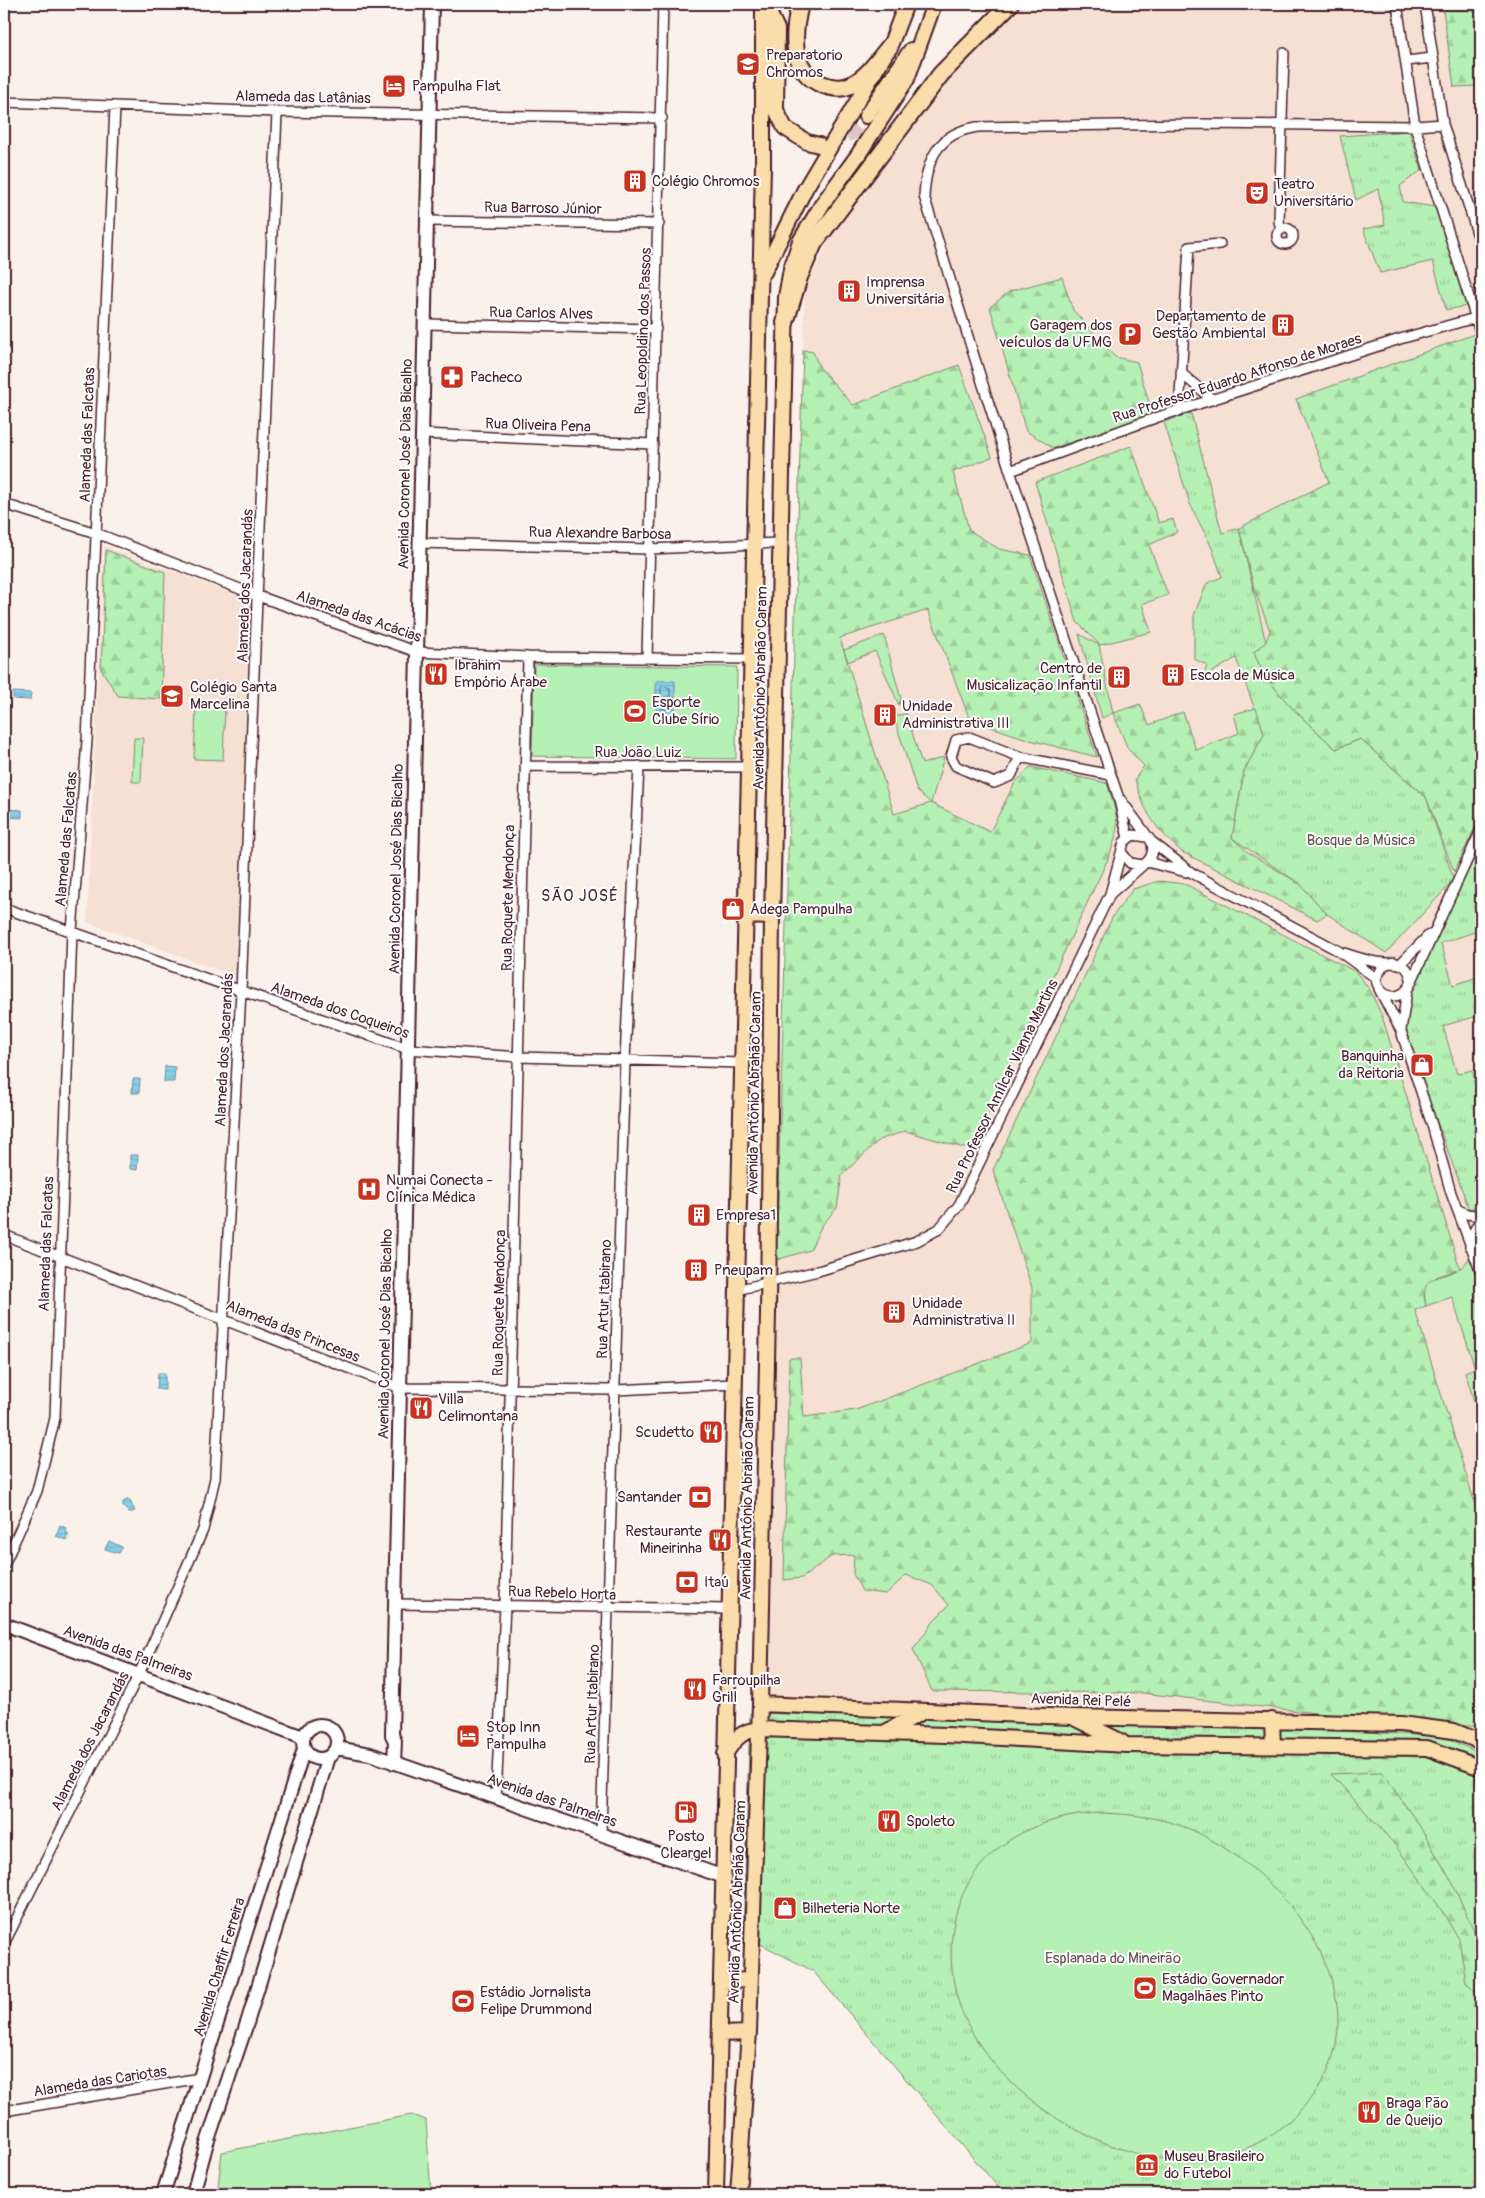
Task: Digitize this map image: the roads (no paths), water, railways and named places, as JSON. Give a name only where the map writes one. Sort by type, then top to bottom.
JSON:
[{"type":"highway","points":[[800,4],[795,42],[797,60],[809,78],[827,86],[845,87],[863,77],[890,46]]},
{"type":"highway","points":[[785,323],[799,278],[814,243],[941,74],[1010,4]]},
{"type":"main road","points":[[764,4],[777,29],[776,110],[785,128],[795,137],[819,145]]},
{"type":"main road","name":"Avenida Antônio Abrahão Caram","points":[[716,2194],[728,1609],[750,767],[764,109],[764,4]]},
{"type":"main road","name":"Avenida Antônio Abrahão Caram","points":[[760,294],[765,266],[805,189],[890,46],[906,4]]},
{"type":"main road","points":[[866,116],[925,28],[933,5]]},
{"type":"main road","name":"Avenida Antônio Abrahão Caram","points":[[738,2194],[749,2033],[760,1704],[768,1283],[772,917],[786,296],[791,269],[800,241],[823,203],[858,155],[907,79],[925,28]]},
{"type":"main road","points":[[746,916],[772,917]]},
{"type":"main road","name":"Avenida Rei Pelé","points":[[760,1704],[1073,1717],[1401,1724],[1454,1731],[1481,1742]]},
{"type":"main road","points":[[886,1732],[924,1710]]},
{"type":"main road","points":[[1073,1717],[1127,1745]]},
{"type":"main road","points":[[1272,1720],[1273,1746]]},
{"type":"main road","points":[[725,1754],[738,1736],[749,1730],[759,1729],[886,1732],[1127,1745],[1427,1748],[1481,1768]]},
{"type":"main road","points":[[721,1982],[751,1980]]},
{"type":"main road","points":[[720,2034],[749,2033]]},
{"type":"street","name":"Avenida Coronel José Dias Bicalho","points":[[390,1761],[395,1741],[392,1735],[432,4]]},
{"type":"street","name":"Rua Leopoldino dos Passos","points":[[647,659],[662,118],[663,4]]},
{"type":"street","points":[[1397,4],[1415,126],[1478,320],[1481,335]]},
{"type":"street","points":[[1425,4],[1443,124],[1481,246]]},
{"type":"street","points":[[1281,230],[1279,221],[1284,53]]},
{"type":"street","points":[[1406,61],[1432,58]]},
{"type":"street","name":"Alameda das Latânias","points":[[4,102],[277,112],[430,112],[662,118]]},
{"type":"street","name":"Alameda das Falcatas","points":[[4,1565],[37,1491],[55,1418],[59,1256],[72,931],[87,741],[115,106]]},
{"type":"street","name":"Alameda dos Jacarandás","points":[[4,1944],[140,1674],[203,1530],[215,1478],[241,991],[277,112]]},
{"type":"street","points":[[1128,838],[1118,796],[1010,471],[924,196],[925,174],[930,159],[940,145],[960,129],[977,127],[1415,126],[1443,124]]},
{"type":"street","name":"Rua Barroso Júnior","points":[[427,221],[659,224]]},
{"type":"street","points":[[1179,412],[1189,247],[1191,245],[1220,244]]},
{"type":"street","points":[[1478,320],[1481,307]]},
{"type":"street","name":"Rua Professor Eduardo Affonso de Moraes","points":[[1010,471],[1155,418],[1179,412],[1409,337],[1478,320]]},
{"type":"street","name":"Rua Carlos Alves","points":[[424,324],[656,329]]},
{"type":"street","points":[[1181,373],[1213,400]]},
{"type":"street","name":"Rua Oliveira Pena","points":[[422,434],[653,444]]},
{"type":"street","name":"Alameda das Acácias","points":[[4,504],[96,534],[258,596],[417,652],[528,657],[752,659]]},
{"type":"street","name":"Rua Alexandre Barbosa","points":[[420,543],[650,549],[779,543]]},
{"type":"street","name":"Rua Roquete Mendonça","points":[[496,1798],[505,1605],[528,657]]},
{"type":"street","points":[[1020,758],[1011,776],[994,783],[956,766],[951,757],[956,740],[969,737],[1020,758],[1111,775]]},
{"type":"street","name":"Rua João Luiz","points":[[525,766],[750,767]]},
{"type":"street","name":"Rua Artur Itabirano","points":[[601,1833],[610,1608],[625,1060],[639,766]]},
{"type":"street","points":[[1118,796],[1149,839],[1153,852],[1145,863]]},
{"type":"street","points":[[1400,1031],[1411,979],[1481,830]]},
{"type":"street","points":[[1192,873],[1145,863],[1130,863],[1122,852],[1124,842],[1137,834],[1149,839],[1192,873],[1337,950],[1376,978],[1379,989],[1400,1031],[1470,1246],[1481,1273]]},
{"type":"street","name":"Rua Professor Amílcar Vianna Martins","points":[[736,1290],[818,1271],[917,1241],[938,1229],[959,1205],[1110,894],[1122,852]]},
{"type":"street","name":"Rua Professor Amílcar Vianna Martins","points":[[1110,894],[1145,863]]},
{"type":"street","name":"Alameda dos Coqueiros","points":[[4,908],[408,1049],[518,1057],[742,1062]]},
{"type":"street","points":[[1376,978],[1384,965],[1398,963],[1437,926]]},
{"type":"street","points":[[1337,950],[1377,962],[1398,963],[1406,967],[1411,979]]},
{"type":"street","points":[[1379,989],[1384,994],[1396,997],[1407,991]]},
{"type":"street","points":[[1459,1213],[1481,1218],[1474,1231],[1470,1246]]},
{"type":"street","name":"Alameda das Princesas","points":[[4,1235],[224,1318],[400,1388],[616,1390],[734,1384]]},
{"type":"street","name":"Rua Rebelo Horta","points":[[396,1604],[728,1609]]},
{"type":"street","name":"Avenida das Palmeiras","points":[[4,1624],[305,1738]]},
{"type":"street","points":[[193,2194],[206,2146],[248,2020],[332,1752],[335,1733],[320,1724],[305,1738],[311,1757],[317,1759],[332,1752]]},
{"type":"street","name":"Avenida das Palmeiras","points":[[335,1733],[370,1754],[724,1876]]},
{"type":"street","name":"Avenida Chaffir Ferreira","points":[[163,2194],[305,1738]]},
{"type":"street","name":"Avenida das Palmeiras","points":[[332,1752],[370,1754]]},
{"type":"street","name":"Alameda das Cariotas","points":[[4,2111],[200,2078]]},
{"type":"water","points":[[656,681],[675,681],[675,715],[656,715]]},
{"type":"water","points":[[13,692],[31,693],[30,700],[13,699]]},
{"type":"water","points":[[4,809],[22,810],[22,818],[4,817]]},
{"type":"water","points":[[165,1066],[175,1067],[174,1082],[164,1082]]},
{"type":"water","points":[[133,1079],[140,1079],[139,1093],[132,1093]]},
{"type":"water","points":[[130,1155],[138,1155],[137,1170],[130,1169]]},
{"type":"water","points":[[158,1373],[165,1373],[165,1390],[157,1389]]},
{"type":"water","points":[[129,1499],[135,1511],[129,1513],[123,1507],[123,1502]]},
{"type":"water","points":[[60,1525],[66,1528],[65,1532],[69,1534],[66,1540],[56,1536]]},
{"type":"water","points":[[109,1541],[122,1547],[119,1553],[105,1549]]},
{"type":"tunnel","points":[[827,143],[855,132],[866,116]]},
{"type":"place","name":"Preparatorio Chromos","points":[[748,64]]},
{"type":"place","name":"Pampulha Flat","points":[[394,86]]},
{"type":"place","name":"Colégio Chromos","points":[[635,181]]},
{"type":"place","name":"Teatro Universitário","points":[[1257,193]]},
{"type":"place","name":"Imprensa Universitária","points":[[849,291]]},
{"type":"place","name":"Departamento de Gestão Ambiental","points":[[1283,325]]},
{"type":"place","name":"Garagem dos veículos da UFMG","points":[[1130,334]]},
{"type":"place","name":"Pacheco","points":[[452,377]]},
{"type":"place","name":"Ibrahim Empório Árabe","points":[[436,674]]},
{"type":"place","name":"Escola de Música","points":[[1173,675]]},
{"type":"place","name":"Centro de Musicalização Infantil","points":[[1119,677]]},
{"type":"place","name":"Colégio Santa Marcelina","points":[[172,696]]},
{"type":"place","name":"Esporte Clube Sírio","points":[[635,711]]},
{"type":"place","name":"Unidade Administrativa III","points":[[885,715]]},
{"type":"place","name":"Adega Pampulha","points":[[733,909]]},
{"type":"place","name":"Banquinha da Reitoria","points":[[1422,1065]]},
{"type":"place","name":"Numai Conecta - Clínica Médica","points":[[369,1189]]},
{"type":"place","name":"Empresa1","points":[[699,1215]]},
{"type":"place","name":"Pneupam","points":[[696,1270]]},
{"type":"place","name":"Unidade Administrativa II","points":[[894,1312]]},
{"type":"place","name":"Villa Celimontana","points":[[421,1408]]},
{"type":"place","name":"Scudetto","points":[[711,1432]]},
{"type":"place","name":"Santander","points":[[700,1497]]},
{"type":"place","name":"Restaurante Mineirinha","points":[[720,1540]]},
{"type":"place","name":"Itaú","points":[[687,1582]]},
{"type":"place","name":"Farroupilha Grill","points":[[695,1689]]},
{"type":"place","name":"Stop Inn Pampulha","points":[[468,1736]]},
{"type":"place","name":"Posto Cleargel","points":[[686,1812]]},
{"type":"place","name":"Spoleto","points":[[889,1821]]},
{"type":"place","name":"Bilheteria Norte","points":[[785,1908]]},
{"type":"place","name":"Estádio Governador Magalhães Pinto","points":[[1145,1988]]},
{"type":"place","name":"Estádio Jornalista Felipe Drummond","points":[[463,2001]]},
{"type":"place","name":"Braga Pão de Queijo","points":[[1369,2112]]},
{"type":"place","name":"Museu Brasileiro do Futebol","points":[[1147,2165]]},
{"type":"district","name":"SÃO JOSÉ","points":[[580,895]]},
{"type":"park label","name":"Bosque da Música","points":[[1361,840]]},
{"type":"park label","name":"Esplanada do Mineirão","points":[[1113,1958]]}]
